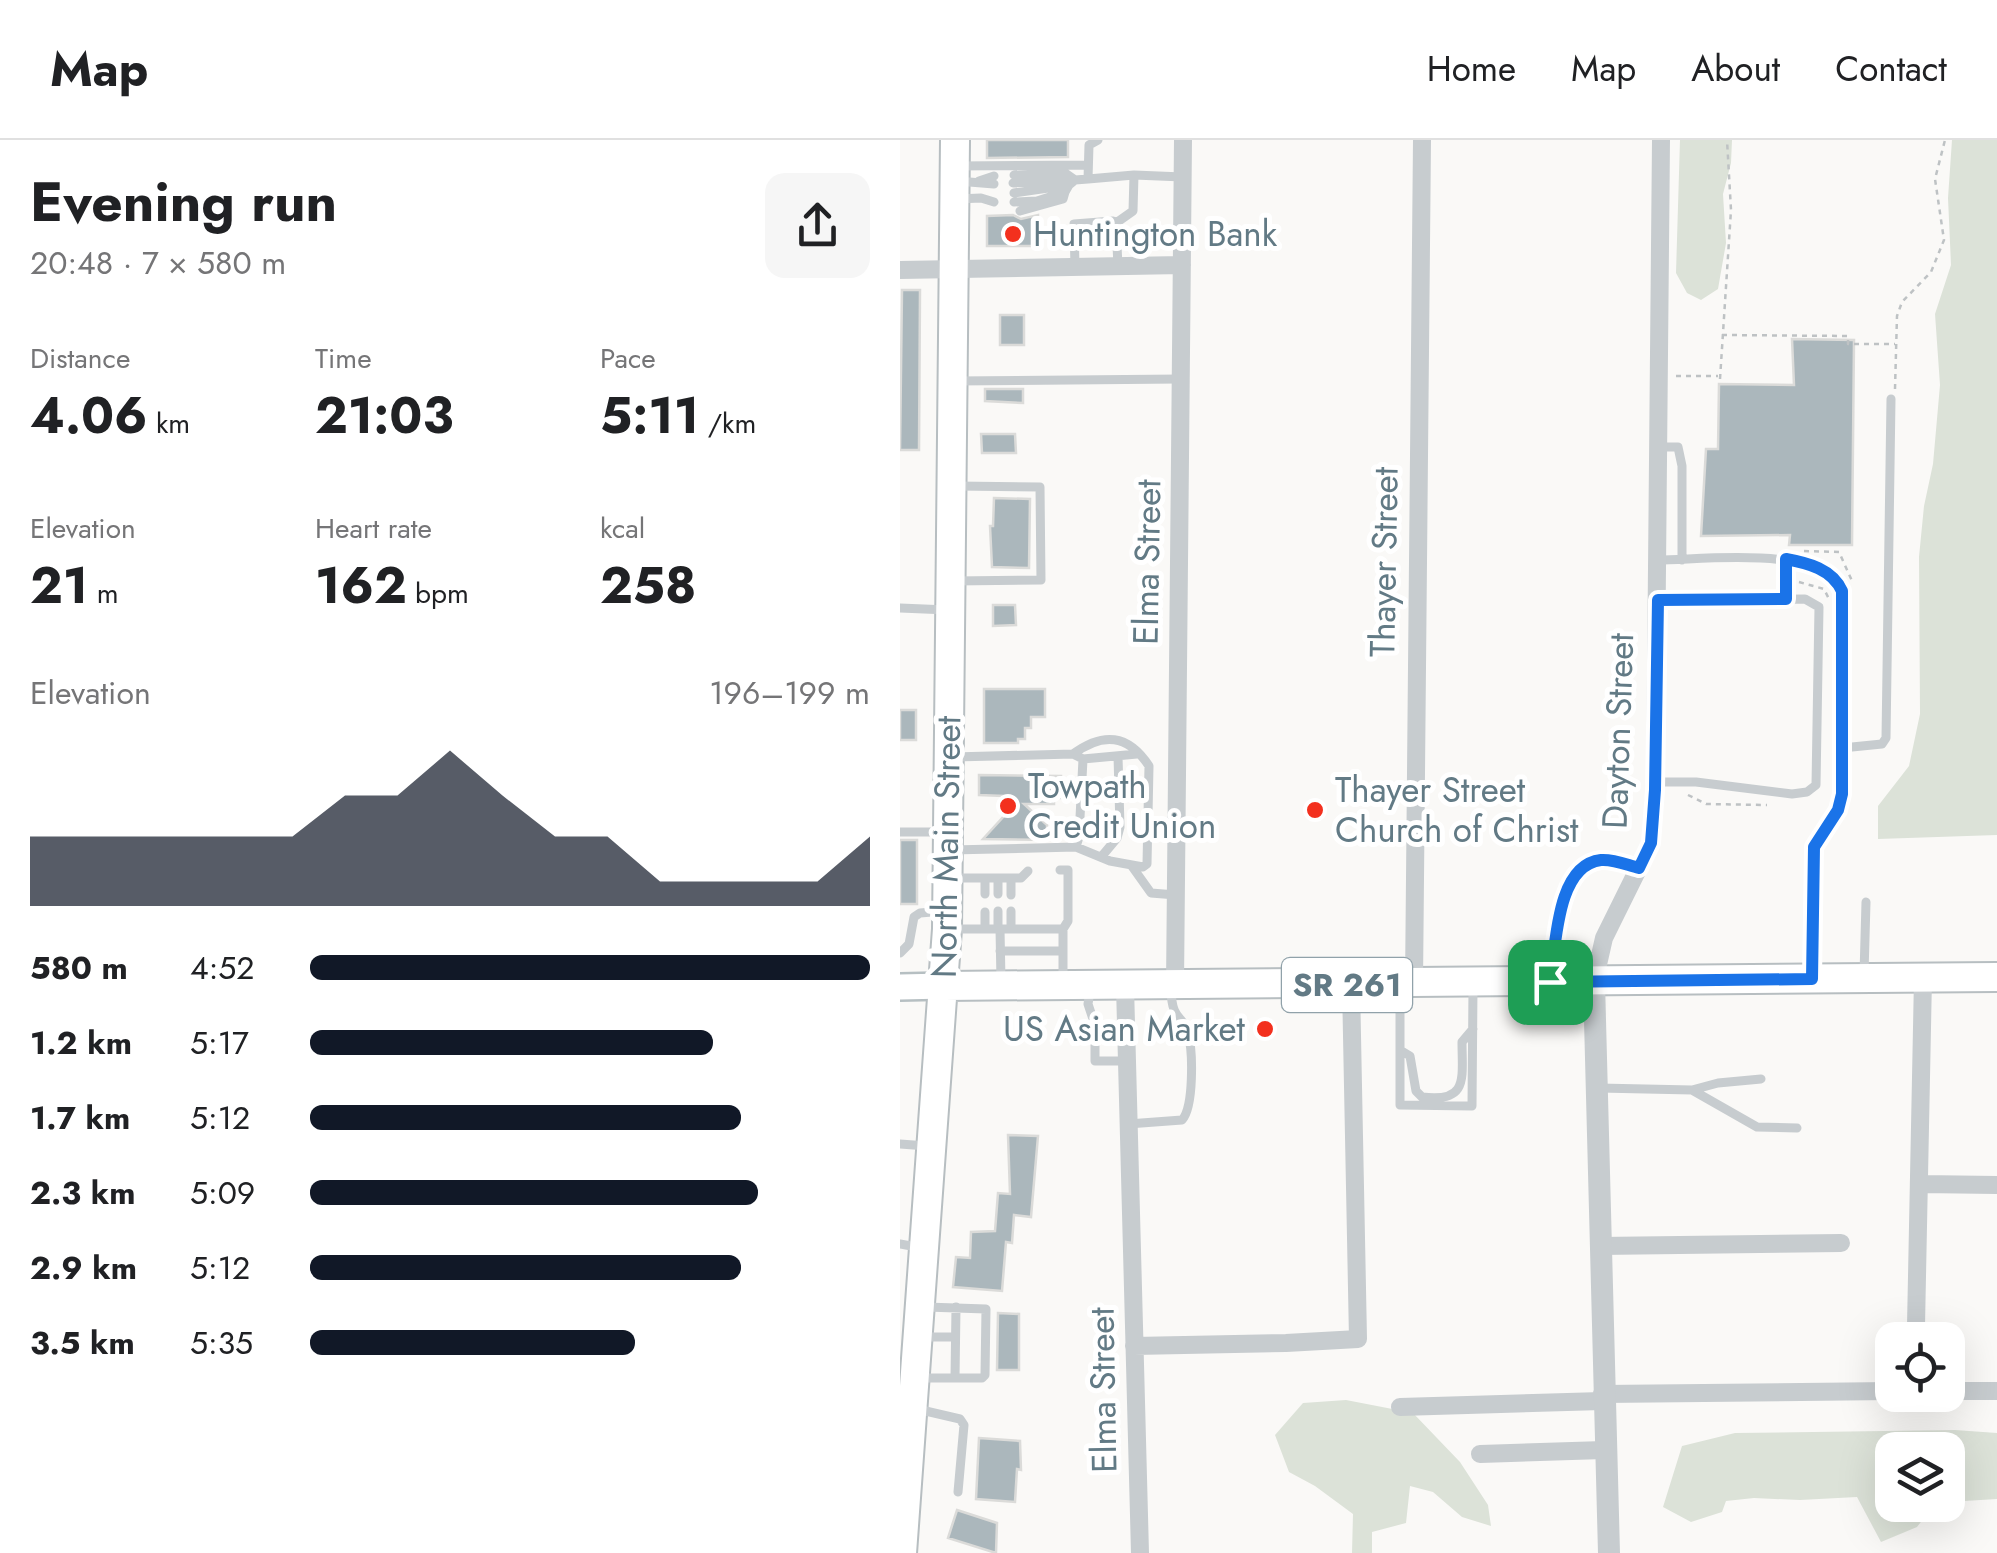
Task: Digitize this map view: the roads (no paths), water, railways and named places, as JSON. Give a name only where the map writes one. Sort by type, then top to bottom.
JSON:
[{"type":"main road","name":"North Main Street","points":[[902,1553],[906,1407],[915,1378],[921,1306],[912,1247],[932,1146],[947,920],[955,269],[978,186]]},
{"type":"main road","name":"SR 261","points":[[944,986],[1997,978]]},
{"type":"main road","points":[[900,987],[944,986]]},
{"type":"street","name":"Elma Street","points":[[1173,985],[1184,140]]},
{"type":"street","name":"Thayer Street","points":[[1407,984],[1414,795],[1422,140]]},
{"type":"street","name":"Dayton Street","points":[[1608,1553],[1594,982],[1604,938],[1651,843],[1658,600],[1662,140]]},
{"type":"street","points":[[900,270],[1182,265]]},
{"type":"street","points":[[1916,1322],[1923,978]]},
{"type":"street","points":[[1134,1346],[1286,1344],[1358,1338],[1351,985]]},
{"type":"street","name":"Elma Street","points":[[1125,986],[1140,1553]]},
{"type":"street","points":[[1921,1184],[1997,1184]]},
{"type":"street","points":[[1600,1246],[1842,1242]]},
{"type":"street","points":[[1400,1407],[1602,1397],[1875,1391]]},
{"type":"street","points":[[1965,1391],[1997,1391]]},
{"type":"street","points":[[1480,1454],[1604,1450]]},
{"type":"lane","points":[[1088,179],[1089,145],[1098,140]]},
{"type":"lane","points":[[978,186],[1088,166]]},
{"type":"lane","points":[[1065,174],[1070,186],[1063,200],[1015,193],[1065,174]]},
{"type":"lane","points":[[1116,223],[1133,211],[1134,175]]},
{"type":"lane","points":[[1015,193],[1070,186],[1088,179],[1134,175],[1183,177]]},
{"type":"lane","points":[[1075,268],[1074,224],[1112,220],[1116,223]]},
{"type":"lane","points":[[1116,223],[1118,267]]},
{"type":"lane","points":[[952,382],[1181,379]]},
{"type":"lane","points":[[1842,746],[1869,748],[1882,744],[1886,738],[1891,399]]},
{"type":"lane","points":[[1659,447],[1678,447],[1682,466],[1682,560]]},
{"type":"lane","points":[[951,581],[1041,580],[1040,487],[952,486]]},
{"type":"lane","points":[[1786,559],[1786,599]]},
{"type":"lane","points":[[1658,560],[1786,559],[1826,572],[1837,579],[1842,591],[1841,803],[1814,847],[1812,979]]},
{"type":"lane","points":[[1655,782],[1696,782],[1792,794],[1816,786],[1819,607],[1805,598],[1658,600]]},
{"type":"lane","points":[[900,608],[950,610]]},
{"type":"lane","points":[[948,854],[1076,846],[1143,867],[1147,864],[1149,766],[1121,740],[1096,740],[1078,756],[1080,836],[1076,846]]},
{"type":"lane","points":[[949,758],[1138,754]]},
{"type":"lane","points":[[1102,856],[1118,838],[1120,827],[1118,756]]},
{"type":"lane","points":[[1385,795],[1414,795]]},
{"type":"lane","points":[[900,832],[948,854],[984,878],[1020,876],[1011,894]]},
{"type":"lane","points":[[1550,982],[1566,884],[1579,869],[1598,860],[1639,868]]},
{"type":"lane","points":[[1131,866],[1151,893],[1176,895]]},
{"type":"lane","points":[[1060,870],[1068,870],[1068,921],[1063,929],[1063,952],[1095,1025],[1096,1060],[1127,1060]]},
{"type":"lane","points":[[984,878],[984,894]]},
{"type":"lane","points":[[998,878],[998,894]]},
{"type":"lane","points":[[1864,978],[1866,902]]},
{"type":"lane","points":[[998,910],[1003,929]]},
{"type":"lane","points":[[1001,984],[1003,929],[1011,911]]},
{"type":"lane","points":[[984,912],[984,929]]},
{"type":"lane","points":[[900,953],[909,944],[914,917],[920,913],[984,929],[1063,929]]},
{"type":"lane","points":[[1000,952],[1063,952]]},
{"type":"lane","points":[[1407,984],[1400,1050],[1400,1106],[1472,1106],[1473,983]]},
{"type":"lane","points":[[1128,1124],[1182,1120],[1188,1114],[1188,1034],[1172,1011],[1173,985]]},
{"type":"lane","points":[[1400,1050],[1410,1056],[1416,1091],[1422,1097],[1452,1097],[1462,1080],[1462,1042],[1473,1029]]},
{"type":"lane","points":[[1596,1088],[1692,1090],[1762,1079]]},
{"type":"lane","points":[[1692,1090],[1757,1128],[1797,1128]]},
{"type":"lane","points":[[900,1144],[932,1146]]},
{"type":"lane","points":[[915,1378],[985,1375],[983,1307],[921,1306]]},
{"type":"lane","points":[[955,1378],[956,1307]]},
{"type":"lane","points":[[919,1337],[956,1337]]},
{"type":"lane","points":[[906,1407],[960,1419],[964,1424],[958,1492]]},
{"type":"place","name":"Huntington Bank","points":[[1013,234]]},
{"type":"place","name":"Towpath Credit Union","points":[[1008,806]]},
{"type":"place","name":"Thayer Street Church of Christ","points":[[1315,810]]},
{"type":"place","name":"US Asian Market","points":[[1265,1029]]}]
